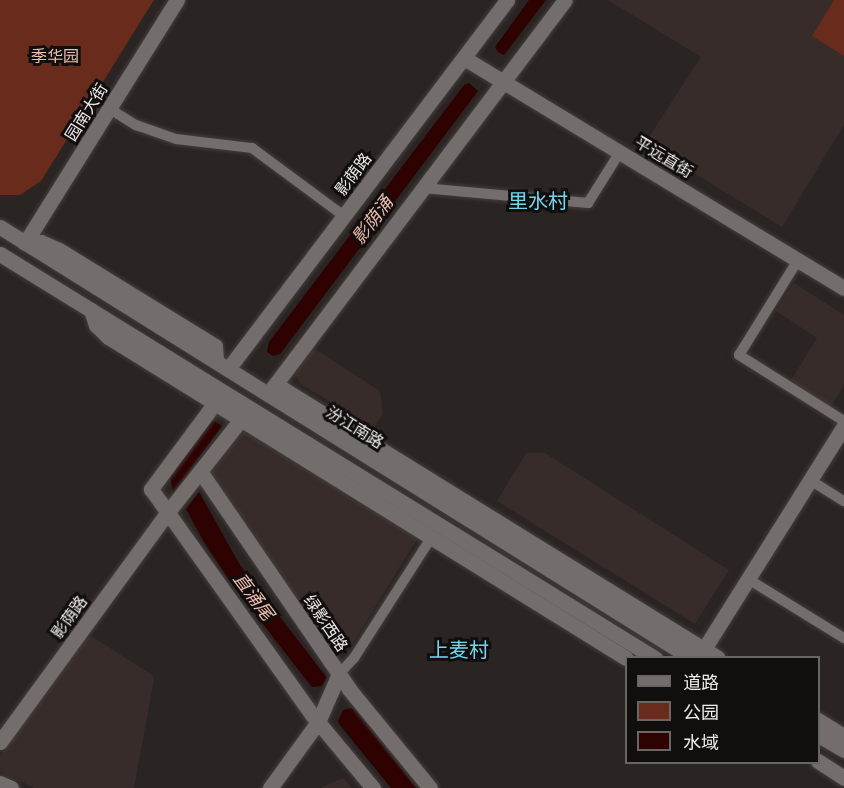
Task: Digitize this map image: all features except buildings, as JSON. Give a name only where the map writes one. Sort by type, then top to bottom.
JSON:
[{"type":"street","name":"园南大街","points":[[25,243],[177,0]]},
{"type":"street","name":"影荫路","points":[[226,367],[467,60],[507,0]]},
{"type":"street","points":[[265,392],[423,188],[500,78],[565,0]]},
{"type":"street","name":"平远直街","points":[[467,60],[844,288]]},
{"type":"street","points":[[110,109],[136,125],[176,139],[252,148],[344,216]]},
{"type":"street","points":[[423,188],[588,202],[620,152]]},
{"type":"street","name":"汾江南路","points":[[0,227],[265,392],[571,574],[698,655]]},
{"type":"street","points":[[1,256],[225,392],[246,411],[431,538],[630,654],[647,656]]},
{"type":"street","points":[[798,260],[739,355],[844,421]]},
{"type":"street","points":[[91,310],[102,333],[214,404],[246,411],[440,524],[630,654]]},
{"type":"street","points":[[225,392],[151,489],[318,722],[373,788]]},
{"type":"street","name":"影荫路","points":[[0,742],[167,513],[246,411]]},
{"type":"street","points":[[698,655],[844,426]]},
{"type":"street","name":"绿影西路","points":[[200,471],[339,674],[430,788]]},
{"type":"street","points":[[810,480],[844,501]]},
{"type":"street","points":[[270,788],[318,722],[339,674],[354,658],[440,524]]},
{"type":"street","points":[[748,579],[844,638]]},
{"type":"street","points":[[820,721],[844,736]]},
{"type":"street","points":[[820,736],[844,750]]},
{"type":"street","points":[[820,762],[844,778]]},
{"type":"street","points":[[0,783],[11,788]]},
{"type":"shaded area","points":[[608,0],[844,0],[844,125],[782,227],[645,143],[701,57]]},
{"type":"shaded area","points":[[794,283],[844,315],[844,385],[831,407],[790,382],[817,338],[776,311]]},
{"type":"shaded area","points":[[311,346],[380,391],[383,414],[374,428],[300,384],[294,373]]},
{"type":"shaded area","points":[[244,429],[419,536],[353,643],[343,653],[333,650],[210,472]]},
{"type":"shaded area","points":[[526,453],[545,453],[729,570],[695,624],[497,501]]},
{"type":"shaded area","points":[[85,636],[93,637],[152,675],[154,679],[134,788],[34,788],[0,771],[0,756]]},
{"type":"shaded area","points":[[343,778],[352,788],[320,788]]},
{"type":"green space","name":"季华园","points":[[0,0],[154,0],[41,181],[20,195],[0,195]]},
{"type":"green space","points":[[834,0],[844,0],[844,56],[812,36]]},
{"type":"water","points":[[529,0],[546,0],[504,55],[498,52],[495,47]]},
{"type":"water","name":"影荫涌","points":[[469,83],[478,91],[280,354],[273,356],[267,352],[269,342],[464,85]]},
{"type":"water","points":[[211,419],[222,426],[173,493],[170,475]]},
{"type":"water","name":"直涌尾","points":[[199,492],[240,565],[327,678],[322,686],[312,687],[228,579],[204,542],[186,509]]},
{"type":"water","points":[[352,708],[416,788],[391,788],[340,725],[338,721],[343,710]]},
{"type":"district","name":"里水村","points":[[538,200]]},
{"type":"district","name":"上麦村","points":[[459,649]]}]
